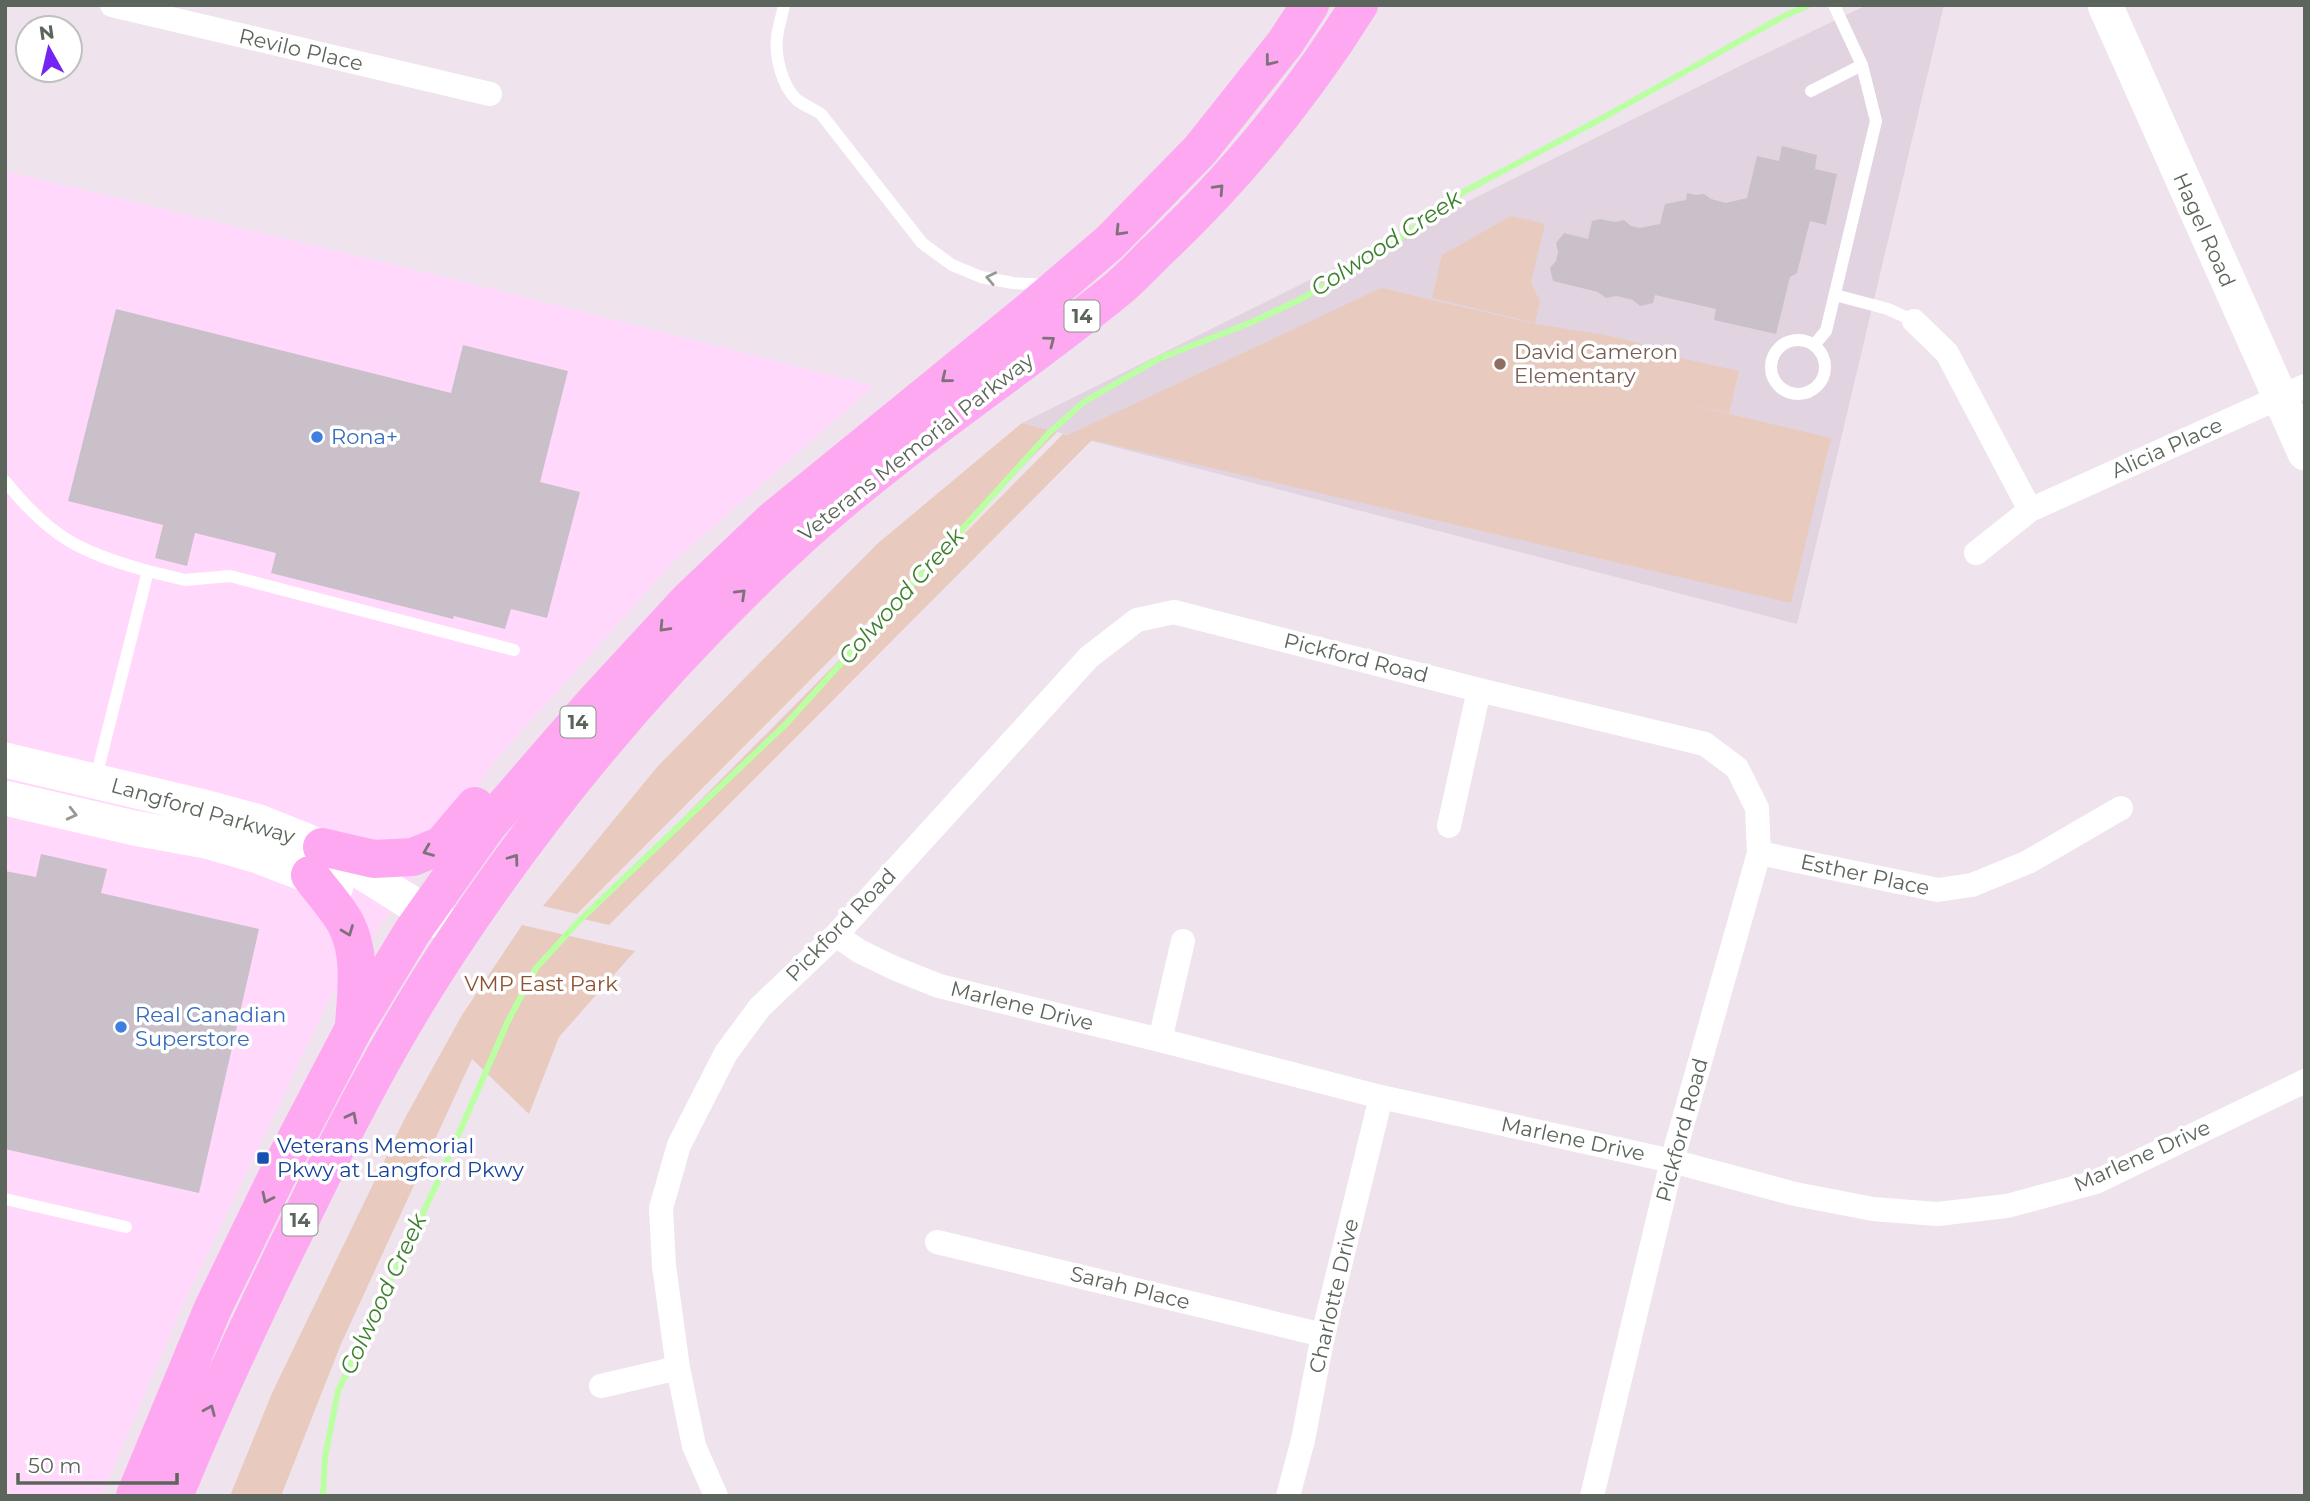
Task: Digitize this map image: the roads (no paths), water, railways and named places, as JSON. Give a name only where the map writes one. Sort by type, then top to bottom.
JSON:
[{"type":"main road","name":"Veterans Memorial Parkway","points":[[174,1496],[224,1378],[375,1072],[453,944],[540,822],[624,718],[720,615],[757,556],[773,520],[1110,242],[1200,150],[1285,43],[1310,5]]},
{"type":"main road","name":"Veterans Memorial Parkway","points":[[135,1496],[214,1308],[285,1160],[354,1028],[419,922],[488,825],[688,600],[757,556],[802,535],[900,454],[1117,289],[1186,225],[1256,149],[1327,55],[1359,5]]},
{"type":"main road","name":"Hagel Road","points":[[2105,5],[2292,392],[2305,453]]},
{"type":"main road","points":[[354,1028],[357,986],[355,951],[346,923],[316,861],[413,857],[442,845],[592,666],[687,568],[787,475],[905,411]]},
{"type":"main road","name":"Langford Parkway","points":[[5,760],[259,822],[316,861],[453,944]]},
{"type":"main road","name":"Langford Parkway","points":[[5,798],[206,841],[258,856],[316,861]]},
{"type":"street","name":"Revilo Place","points":[[112,5],[490,94]]},
{"type":"street","points":[[1914,321],[1947,354],[2030,510]]},
{"type":"street","name":"Alicia Place","points":[[1976,553],[2030,510],[2292,392]]},
{"type":"street","name":"Pickford Road","points":[[716,1496],[694,1446],[678,1368],[664,1266],[661,1208],[679,1145],[726,1053],[760,1007],[836,935],[1089,657],[1137,620],[1174,612],[1479,690],[1705,744],[1737,768],[1757,808],[1759,852],[1672,1161],[1592,1496]]},
{"type":"street","points":[[1449,826],[1479,690]]},
{"type":"street","name":"Esther Place","points":[[1759,852],[1938,890],[1972,886],[2028,862],[2121,808]]},
{"type":"street","name":"Marlene Drive","points":[[836,935],[894,968],[939,986],[1381,1097],[1672,1161],[1795,1194],[1873,1209],[1937,1214],[2007,1206],[2096,1182],[2305,1081]]},
{"type":"street","points":[[1160,1040],[1183,941]]},
{"type":"street","name":"Charlotte Drive","points":[[1288,1496],[1303,1440],[1323,1335],[1381,1097]]},
{"type":"street","name":"Sarah Place","points":[[937,1242],[1323,1335]]},
{"type":"street","points":[[601,1386],[678,1368]]},
{"type":"lane","points":[[784,5],[777,37],[781,72],[791,92],[798,100],[821,114],[922,243],[952,265],[981,276],[1013,283],[1059,286]]},
{"type":"lane","points":[[1814,345],[1826,331],[1876,121],[1862,65],[1835,5]]},
{"type":"lane","points":[[1811,91],[1862,65]]},
{"type":"lane","points":[[1835,295],[1888,309],[1914,321]]},
{"type":"lane","points":[[1791,340],[1803,340],[1814,345],[1822,355],[1826,367],[1823,379],[1816,389],[1805,394],[1792,395],[1781,390],[1773,380],[1770,368],[1772,356],[1780,346],[1791,340]]},
{"type":"lane","points":[[5,481],[29,510],[49,528],[79,547],[108,559],[185,580],[230,576],[514,650]]},
{"type":"lane","points":[[95,781],[148,571]]},
{"type":"lane","points":[[5,1199],[126,1227]]},
{"type":"waterway","name":"Colwood Creek","points":[[323,1496],[325,1457],[338,1391],[439,1179],[508,1021],[536,968],[580,920],[787,723],[1050,432],[1084,402],[1158,359],[1252,322],[1301,299],[1375,256],[1465,191],[1599,120],[1784,16],[1809,5]]},
{"type":"place","name":"David Cameron Elementary","points":[[1500,364]]},
{"type":"place","name":"Rona+","points":[[317,437]]},
{"type":"place","name":"Real Canadian Superstore","points":[[121,1027]]},
{"type":"place","name":"Veterans Memorial Pkwy at Langford Pkwy","points":[[263,1158]]},
{"type":"park label","name":"VMP East Park","points":[[541,984]]}]
